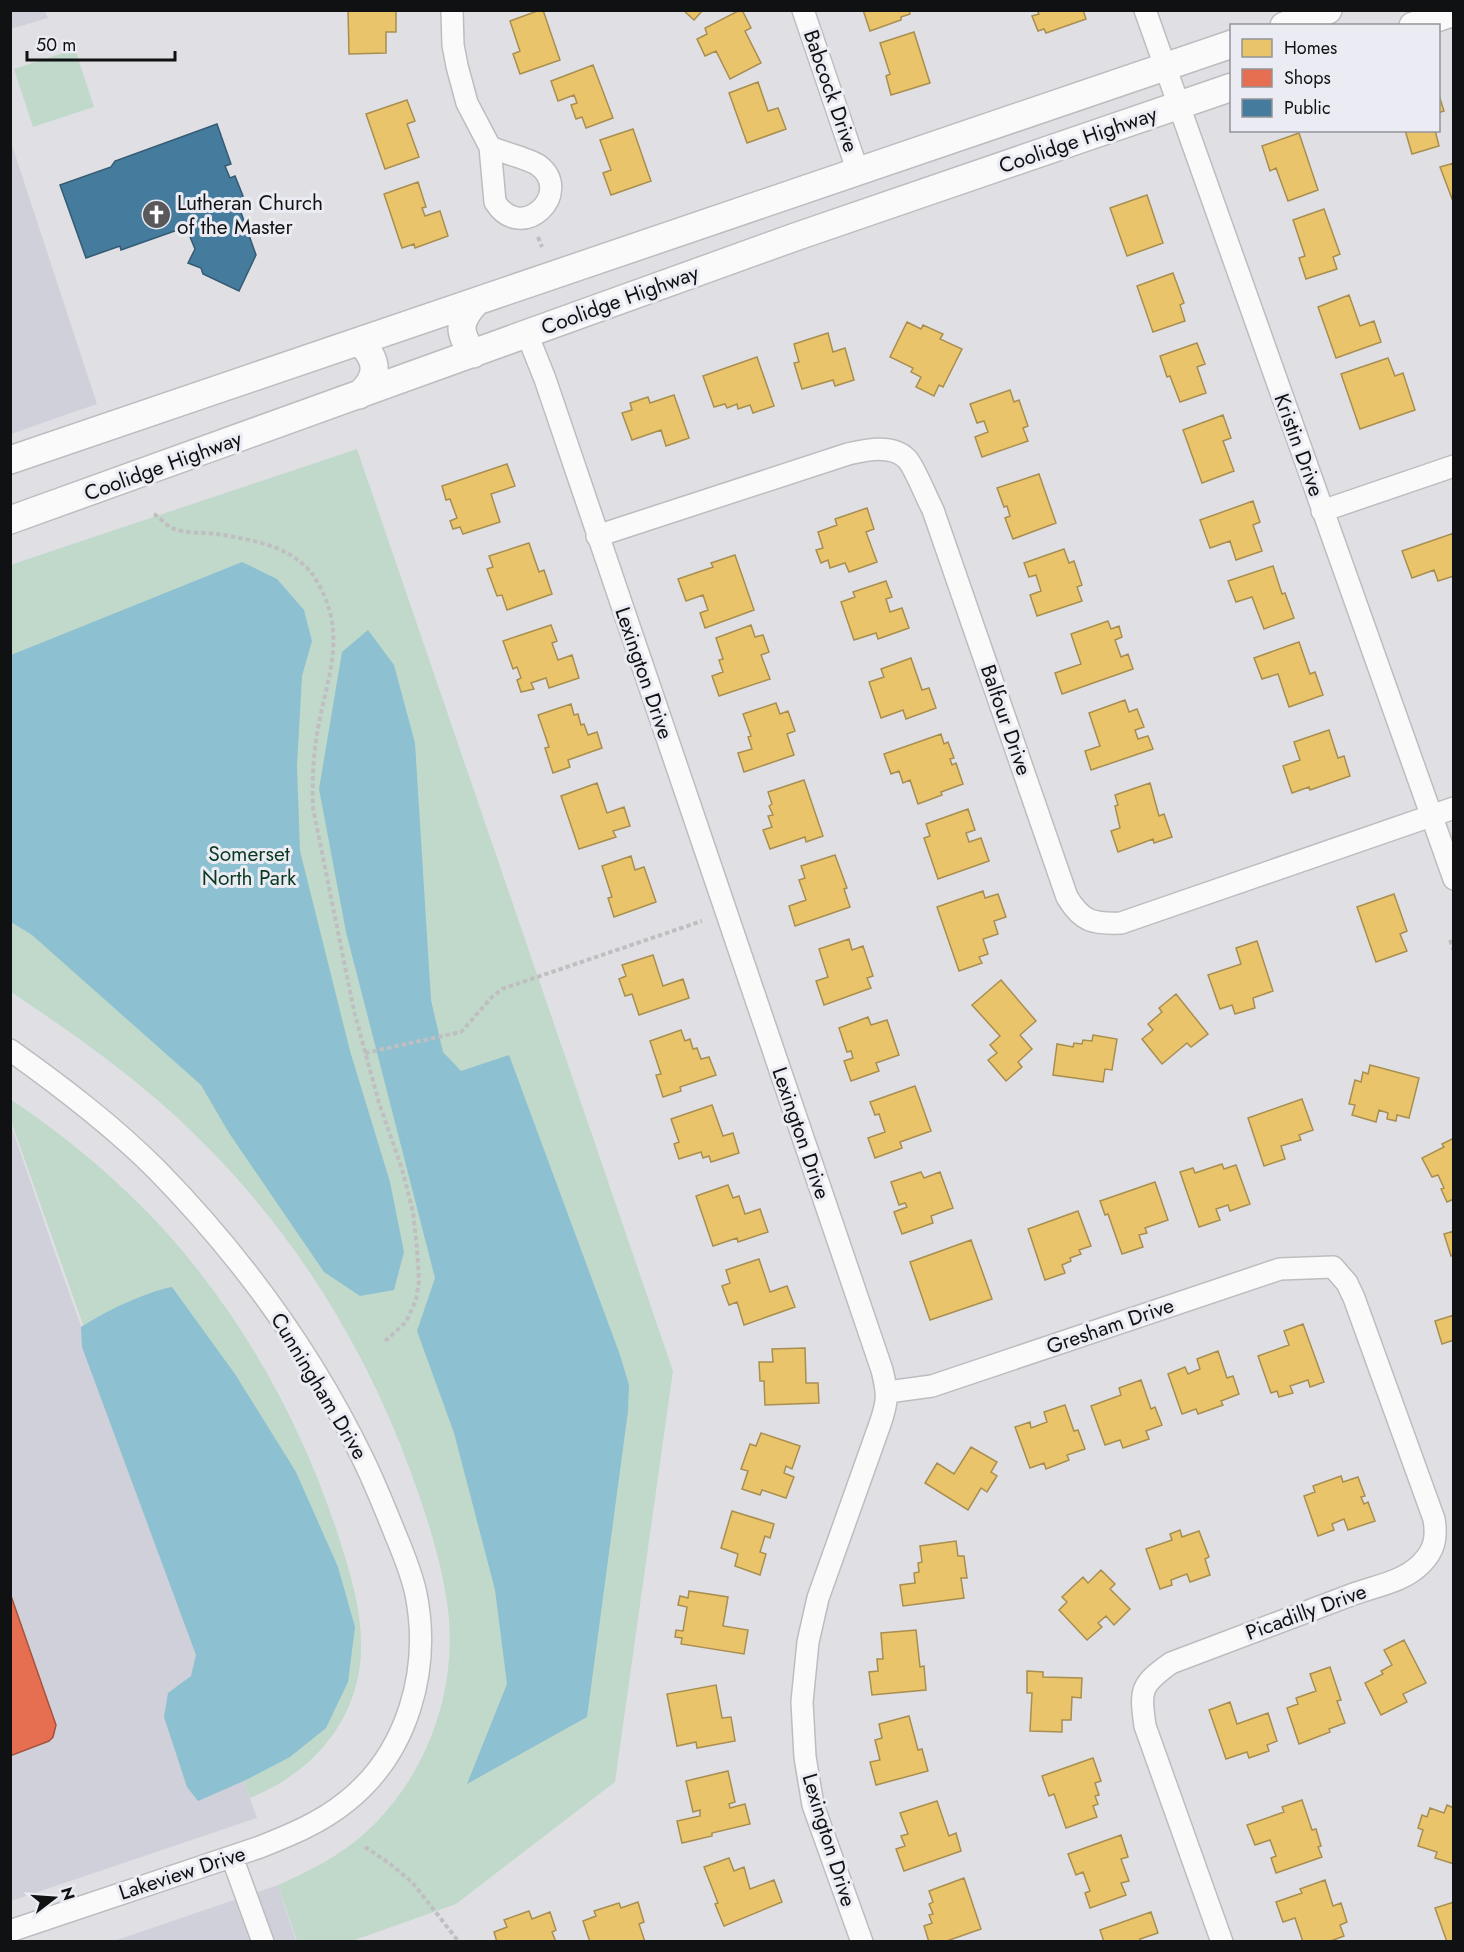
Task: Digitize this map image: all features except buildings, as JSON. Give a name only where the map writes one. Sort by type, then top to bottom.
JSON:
[{"type":"main road","points":[[1290,24],[1328,10]]},
{"type":"main road","points":[[1419,24],[1454,12]]},
{"type":"main road","name":"Coolidge Highway","points":[[10,460],[1230,45]]},
{"type":"main road","name":"Coolidge Highway","points":[[10,520],[862,214],[1230,88]]},
{"type":"main road","points":[[858,172],[868,186],[870,195],[862,214]]},
{"type":"main road","points":[[472,354],[463,336],[462,327],[463,318],[475,303]]},
{"type":"main road","points":[[359,395],[373,381],[375,371],[371,356],[360,342]]},
{"type":"street","points":[[452,10],[453,45],[461,82],[470,111],[490,147]]},
{"type":"street","name":"Babcock Drive","points":[[803,10],[858,172]]},
{"type":"street","name":"Kristin Drive","points":[[1145,10],[1454,879]]},
{"type":"street","name":"Lexington Drive","points":[[527,334],[545,379],[888,1392],[880,1424],[818,1598],[808,1642],[802,1702],[804,1757],[813,1804],[858,1941]]},
{"type":"street","name":"Balfour Drive","points":[[597,536],[848,454],[880,449],[896,453],[907,460],[933,510],[1067,897],[1075,910],[1084,918],[1099,924],[1121,923],[1454,808]]},
{"type":"street","points":[[1322,511],[1454,466]]},
{"type":"street","name":"Cunningham Drive","points":[[10,1050],[75,1098],[132,1146],[181,1196],[231,1253],[261,1290],[299,1345],[334,1402],[376,1485],[407,1563],[416,1593],[421,1652],[417,1684],[397,1741],[366,1783],[347,1802]]},
{"type":"street","name":"Gresham Drive","points":[[888,1392],[932,1386],[1280,1269],[1333,1267]]},
{"type":"street","name":"Picadilly Drive","points":[[1222,1941],[1144,1726],[1141,1697],[1147,1682],[1171,1663],[1358,1592],[1403,1578],[1421,1564],[1431,1551],[1437,1535],[1434,1518],[1354,1298],[1347,1283],[1333,1267]]},
{"type":"street","name":"Lakeview Drive","points":[[10,1931],[260,1847],[308,1827],[347,1802]]},
{"type":"street","points":[[232,1857],[263,1941]]},
{"type":"path","points":[[538,237],[542,247]]},
{"type":"path","points":[[154,514],[175,529],[250,540],[282,550],[307,566],[329,605],[333,620],[334,644],[316,741],[313,808],[354,1011],[379,1103],[402,1169],[413,1212],[417,1248],[419,1281],[416,1300],[406,1322],[384,1342]]},
{"type":"path","points":[[365,1053],[456,1034],[465,1029],[492,997],[502,989],[702,921]]},
{"type":"path","points":[[1450,939],[1454,951]]},
{"type":"path","points":[[365,1847],[412,1882],[459,1941]]},
{"type":"shaded area","points":[[10,11],[45,11],[48,18],[11,29]]},
{"type":"shaded area","points":[[10,139],[97,404],[11,434],[10,434]]},
{"type":"shaded area","points":[[10,1122],[257,1818],[11,1901]]},
{"type":"shaded area","points":[[278,1885],[296,1941],[111,1942]]},
{"type":"green space","points":[[75,49],[94,107],[33,127],[14,69]]},
{"type":"green space","name":"Somerset North Park","points":[[357,449],[673,1371],[615,1782],[456,1904],[352,1941],[297,1941],[278,1885],[335,1856],[365,1833],[388,1809],[407,1783],[436,1725],[449,1661],[449,1628],[440,1564],[416,1485],[374,1385],[330,1304],[278,1228],[218,1158],[170,1111],[93,1049],[11,992],[10,565]]},
{"type":"green space","points":[[10,1099],[76,1147],[117,1183],[156,1221],[202,1275],[251,1346],[272,1383],[310,1460],[326,1500],[353,1587],[359,1618],[361,1649],[355,1688],[337,1729],[308,1763],[290,1777],[250,1798],[11,1121]]},
{"type":"water","points":[[242,562],[277,579],[304,610],[312,641],[302,676],[297,766],[300,851],[350,1051],[390,1182],[404,1252],[394,1290],[360,1296],[324,1272],[229,1133],[201,1085],[32,935],[11,922],[11,655]]},
{"type":"water","points":[[368,630],[394,665],[415,743],[431,1000],[443,1052],[461,1071],[509,1055],[629,1385],[628,1411],[587,1717],[467,1784],[507,1684],[495,1590],[454,1433],[417,1331],[435,1278],[346,932],[319,789],[342,652]]},
{"type":"water","points":[[172,1287],[235,1374],[296,1472],[338,1567],[355,1627],[348,1682],[326,1728],[290,1757],[198,1801],[187,1787],[164,1717],[168,1693],[191,1676],[196,1655],[82,1347],[81,1327],[125,1303]]},
{"type":"place","name":"Lutheran Church of the Master","points":[[156,215]]}]
